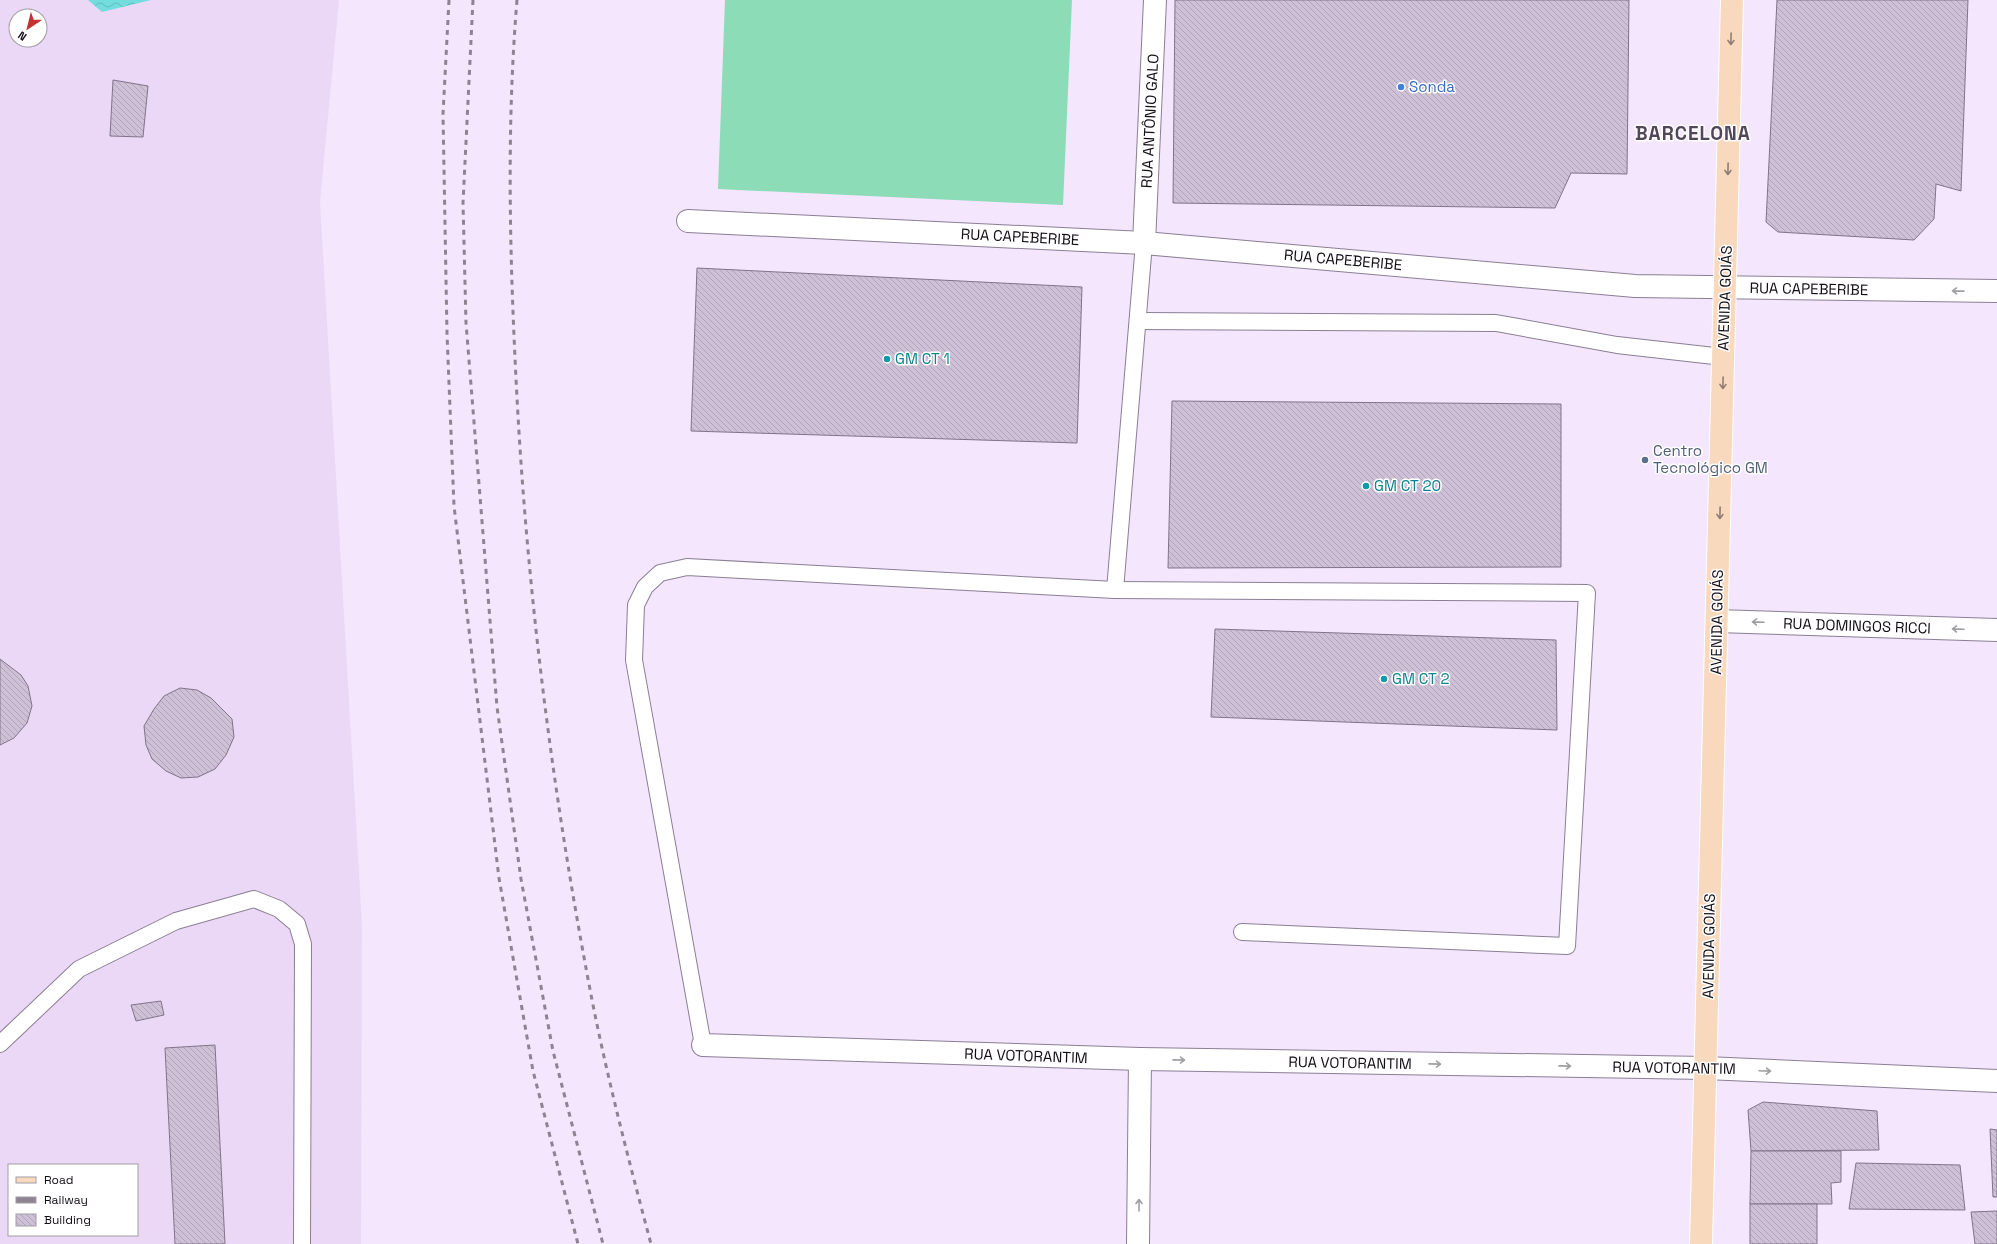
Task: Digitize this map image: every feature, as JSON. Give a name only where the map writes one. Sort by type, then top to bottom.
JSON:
[{"type":"main road","name":"AVENIDA GOIÁS","points":[[1701,1244],[1732,0]]},
{"type":"street","name":"RUA ANTÔNIO GALO","points":[[1144,243],[1155,0]]},
{"type":"street","name":"RUA CAPEBERIBE","points":[[688,221],[1144,243],[1635,286],[1997,291]]},
{"type":"street","name":"RUA DOMINGOS RICCI","points":[[1717,621],[1997,630]]},
{"type":"street","name":"RUA VOTORANTIM","points":[[703,1045],[1140,1059],[1706,1068],[1997,1080]]},
{"type":"street","points":[[1138,1244],[1140,1059]]},
{"type":"lane","points":[[1115,590],[1144,243]]},
{"type":"lane","points":[[1138,321],[1496,322],[1617,346],[1723,357]]},
{"type":"lane","points":[[703,1045],[634,660],[636,605],[645,587],[660,573],[687,567],[1115,590],[1587,593],[1567,946],[1242,932]]},
{"type":"lane","points":[[2,1041],[79,969],[176,921],[254,899],[279,909],[297,924],[303,944],[302,1244]]},
{"type":"shaded area","points":[[0,0],[339,0],[320,202],[362,925],[361,1244],[0,1244]]},
{"type":"shaded area","points":[[725,0],[1072,0],[1063,205],[718,189]]},
{"type":"water","points":[[88,0],[151,0],[102,12]]},
{"type":"building","name":"Sonda","points":[[1175,0],[1629,0],[1627,174],[1571,173],[1555,208],[1173,203]]},
{"type":"building","points":[[1777,0],[1968,0],[1961,191],[1936,184],[1934,219],[1914,240],[1778,232],[1766,222]]},
{"type":"building","points":[[113,80],[148,86],[143,137],[110,136]]},
{"type":"building","name":"GM CT 1","points":[[697,268],[1082,287],[1077,443],[691,431]]},
{"type":"building","name":"GM CT 20","points":[[1172,401],[1561,404],[1561,567],[1168,568]]},
{"type":"building","name":"GM CT 2","points":[[1215,629],[1556,640],[1557,730],[1211,717]]},
{"type":"building","points":[[0,659],[21,675],[28,686],[32,706],[27,723],[14,738],[0,745]]},
{"type":"building","points":[[180,688],[197,690],[211,698],[232,719],[234,737],[226,755],[215,769],[198,777],[181,778],[166,771],[152,759],[146,745],[144,726],[154,709],[164,696]]},
{"type":"building","points":[[161,1001],[164,1015],[136,1021],[131,1005]]},
{"type":"building","points":[[215,1045],[225,1244],[175,1244],[165,1048]]},
{"type":"building","points":[[1763,1102],[1877,1111],[1879,1150],[1751,1151],[1748,1110]]},
{"type":"building","points":[[1990,1129],[1997,1130],[1997,1197],[1993,1197]]},
{"type":"building","points":[[1751,1151],[1841,1151],[1841,1182],[1831,1183],[1832,1204],[1750,1204]]},
{"type":"building","points":[[1856,1163],[1960,1165],[1965,1210],[1849,1209]]},
{"type":"building","points":[[1750,1204],[1817,1204],[1817,1244],[1750,1244]]},
{"type":"building","points":[[1997,1211],[1997,1244],[1975,1244],[1971,1212]]},
{"type":"railway","points":[[449,0],[443,114],[447,334],[454,506],[499,878],[533,1071],[578,1244]]},
{"type":"railway","points":[[473,0],[463,203],[466,323],[497,707],[521,879],[553,1051],[603,1244]]},
{"type":"railway","points":[[517,0],[511,99],[510,149],[512,298],[517,398],[528,550],[544,702],[566,854],[593,1005],[613,1095],[651,1244]]},
{"type":"place","name":"Sonda","points":[[1401,87]]},
{"type":"place","name":"GM CT 1","points":[[887,359]]},
{"type":"place","name":"Centro Tecnológico GM","points":[[1645,460]]},
{"type":"place","name":"GM CT 20","points":[[1366,486]]},
{"type":"place","name":"GM CT 2","points":[[1384,679]]},
{"type":"district","name":"BARCELONA","points":[[1693,133]]}]
